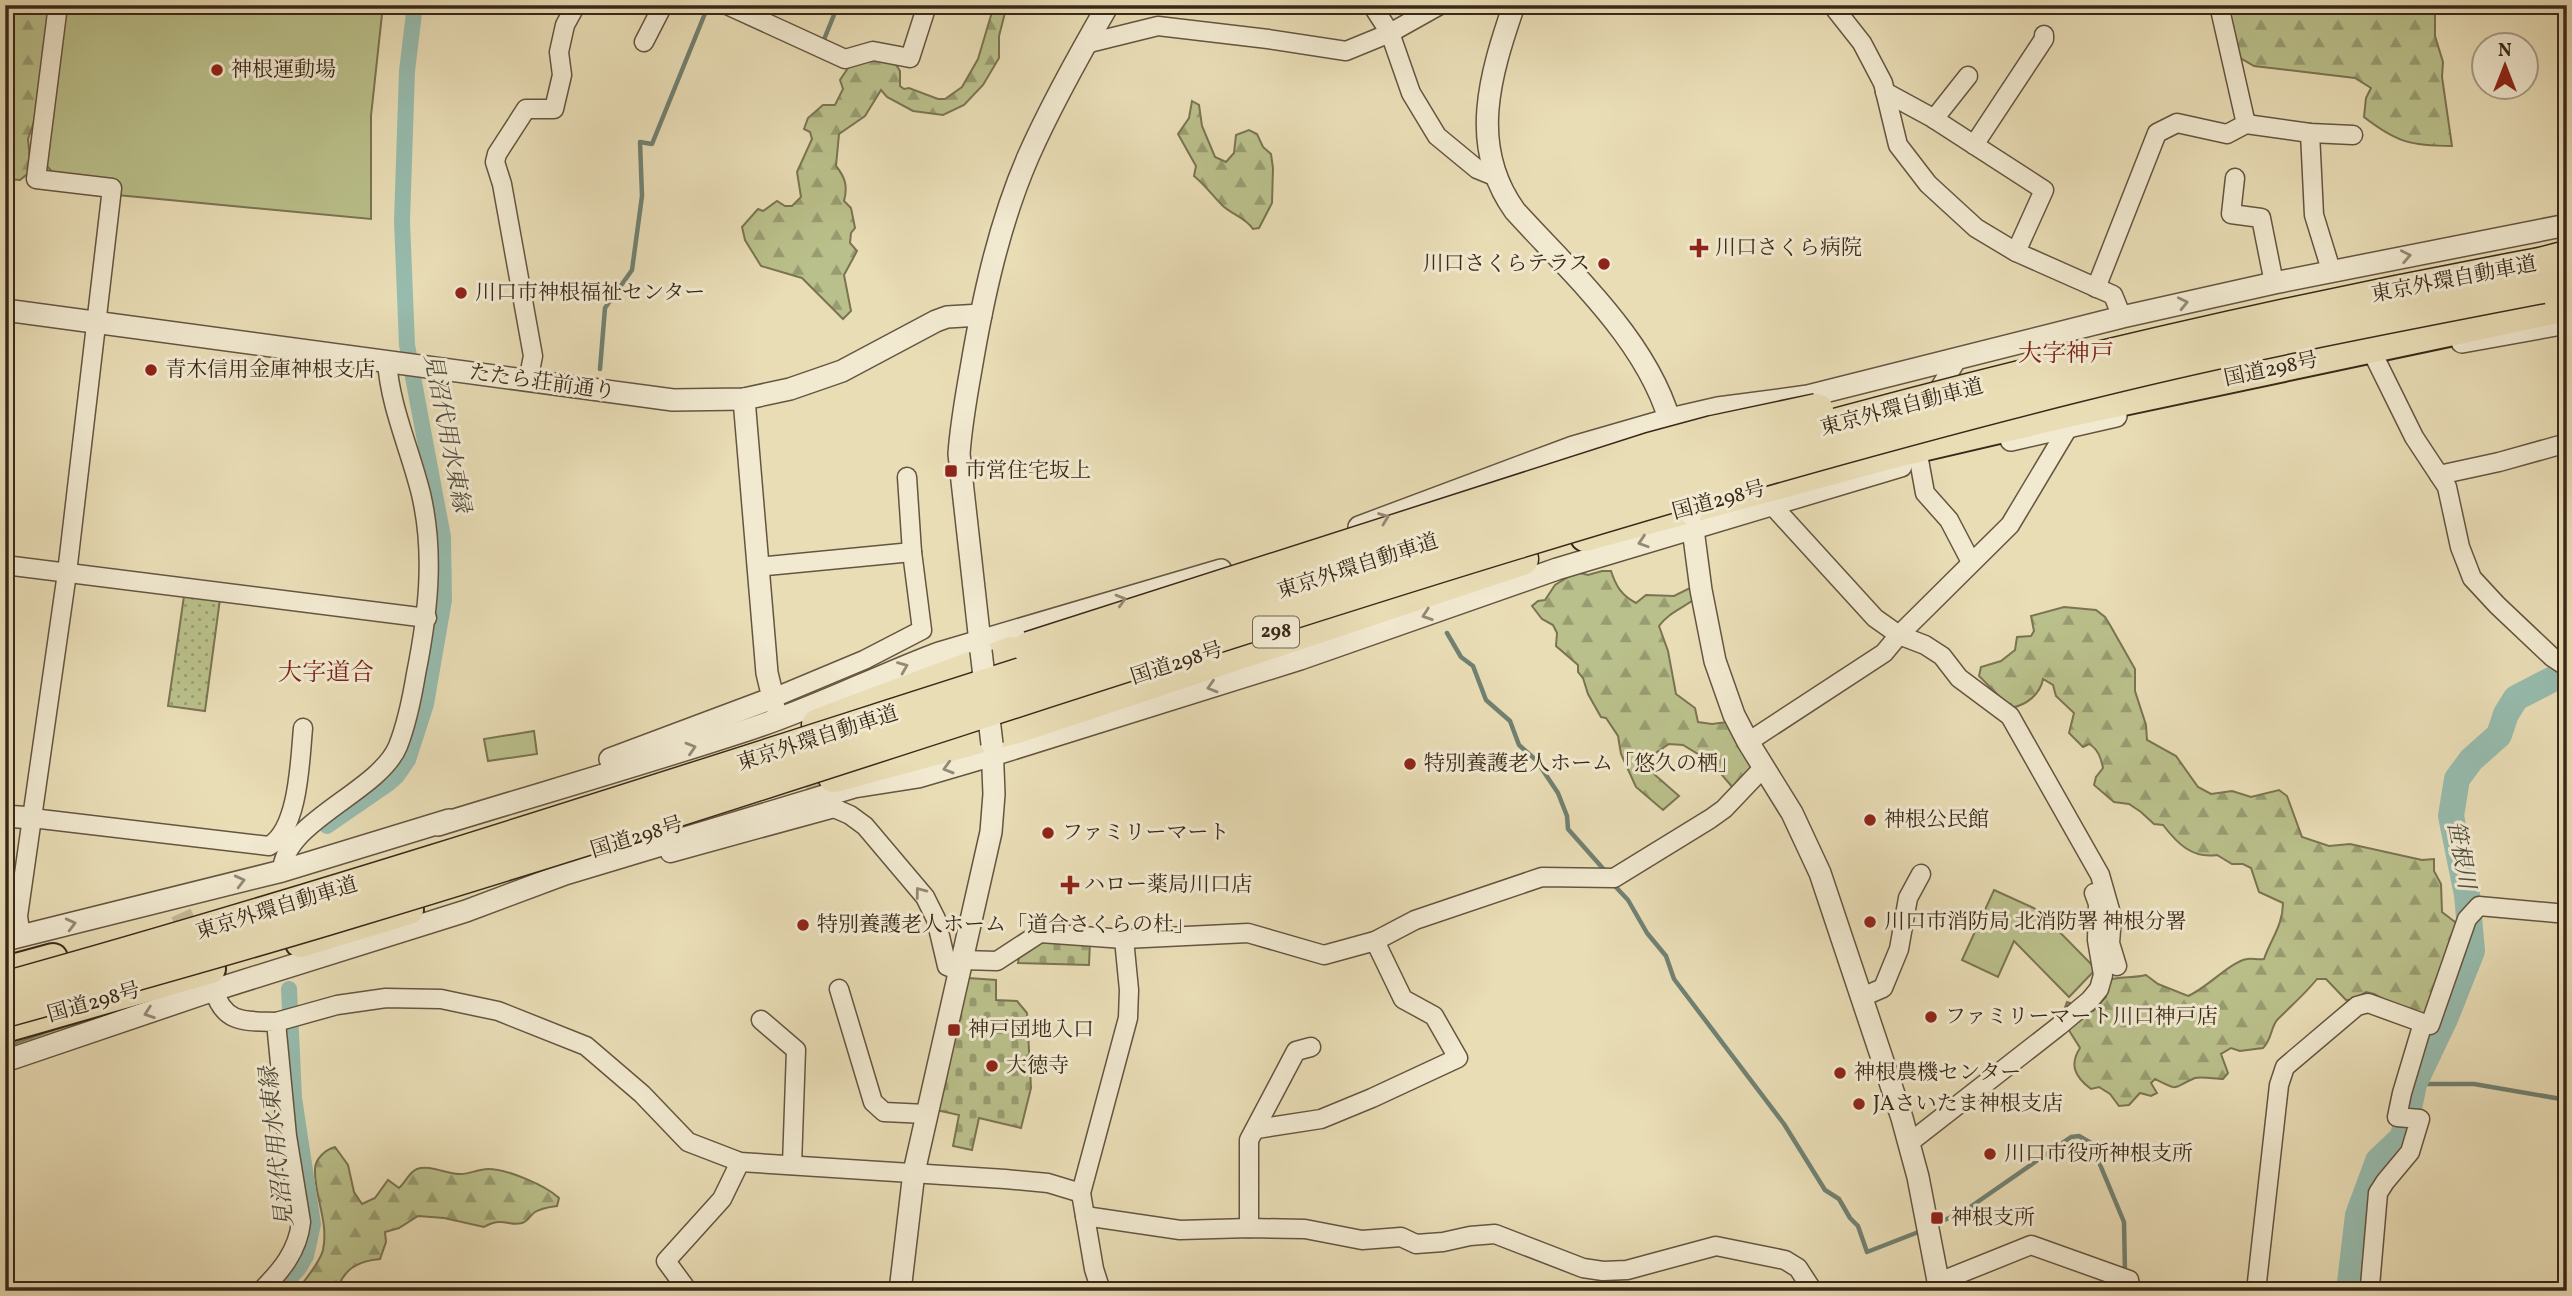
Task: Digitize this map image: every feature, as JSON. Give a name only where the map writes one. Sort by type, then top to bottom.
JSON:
[{"type":"highway","name":"東京外環自動車道","points":[[5,988],[348,888],[1585,497],[1728,455],[2020,376],[2271,317],[2560,258]]},
{"type":"highway","name":"298","points":[[5,970],[143,934],[344,874],[1457,523],[1939,389],[2155,334],[2440,275],[2560,258]]},
{"type":"highway","name":"東京外環自動車道","points":[[5,1011],[353,911],[1422,572],[1835,450],[2079,385],[2222,352],[2384,317],[2567,283]]},
{"type":"highway","points":[[1906,430],[2046,404],[2190,371],[2383,334],[2567,306]]},
{"type":"highway","name":"国道298号","points":[[5,1030],[356,927],[832,795],[1478,566],[1900,452],[2166,398],[2567,306]]},
{"type":"highway","points":[[818,725],[990,648],[1650,449],[2040,357],[2120,340],[2271,317]]},
{"type":"highway","points":[[832,795],[1001,742],[1702,499],[1835,450]]},
{"type":"street","points":[[58,5],[36,179],[112,188],[67,573],[13,938],[178,906],[282,871],[752,729],[823,703],[901,667],[990,648],[1164,588],[1342,533],[1573,447],[1670,419],[1718,408],[1808,396],[2119,318],[2274,283],[2567,225]]},
{"type":"street","points":[[528,381],[533,356],[502,184],[495,162],[497,154],[526,109],[554,109],[562,75],[559,52],[565,25],[576,5]]},
{"type":"street","points":[[644,42],[663,5]]},
{"type":"street","points":[[727,5],[845,59],[873,51],[910,58],[927,5]]},
{"type":"street","points":[[900,1291],[914,1172],[991,832],[1001,742],[990,648],[959,454],[962,420],[981,315],[996,255],[1027,160],[1046,117],[1108,5]]},
{"type":"street","points":[[1372,5],[1390,33],[1411,93],[1437,136],[1477,169],[1494,176]]},
{"type":"street","points":[[1085,44],[1158,26],[1346,51],[1390,33],[1440,5]]},
{"type":"street","points":[[1514,5],[1499,47],[1490,84],[1487,135],[1494,176],[1515,211],[1630,340],[1670,419],[1692,520],[1701,590],[1716,661],[1734,715],[1808,844],[1892,1081],[1909,1143],[1939,1287],[2031,1245],[2129,1280],[2131,1291]]},
{"type":"street","points":[[1832,5],[1862,43],[1883,83],[1898,145],[1928,184],[1976,229],[2016,251],[2113,295],[2119,318]]},
{"type":"street","points":[[2219,5],[2246,124]]},
{"type":"street","points":[[1974,145],[2044,39],[2044,35]]},
{"type":"street","points":[[1934,119],[1968,76]]},
{"type":"street","points":[[1885,92],[1934,119],[2044,190],[2016,251]]},
{"type":"street","points":[[2096,288],[2157,133],[2177,123],[2227,134],[2246,124],[2311,133],[2353,135]]},
{"type":"street","points":[[2311,133],[2314,215],[2331,271]]},
{"type":"street","points":[[2235,178],[2231,214],[2262,218],[2274,283]]},
{"type":"street","name":"たたら荘前通り","points":[[5,310],[392,361],[652,399],[744,399],[790,389],[842,371],[936,321],[947,317],[981,315]]},
{"type":"street","points":[[2119,318],[2155,334]]},
{"type":"street","points":[[5,1060],[211,982],[466,911],[565,874],[854,787],[918,777],[1001,742],[1300,659],[1692,520],[1771,504],[1919,460],[2068,428],[2166,398],[2567,323]]},
{"type":"street","points":[[1939,389],[1958,358]]},
{"type":"street","points":[[2375,358],[2414,437],[2446,488],[2460,548],[2472,578],[2552,657],[2567,667]]},
{"type":"street","points":[[282,871],[286,853],[295,842],[318,820],[385,767],[398,747],[410,706],[427,618],[428,542],[421,496],[388,382],[392,361]]},
{"type":"street","points":[[744,399],[757,567],[768,673],[775,704]]},
{"type":"street","points":[[1748,742],[1884,653],[2010,525],[2068,428]]},
{"type":"street","points":[[2439,475],[2567,443]]},
{"type":"street","points":[[1919,460],[1925,493],[1949,520],[1971,562]]},
{"type":"street","points":[[438,825],[540,784],[775,704],[922,630],[912,552],[907,477]]},
{"type":"street","points":[[1771,504],[1875,618],[1899,635],[1925,645],[1942,656],[1959,678],[2010,716],[2100,875],[2112,917],[2110,943],[2117,966]]},
{"type":"street","points":[[757,567],[912,552]]},
{"type":"street","points":[[5,565],[427,618]]},
{"type":"street","points":[[5,816],[269,846],[276,842],[295,806],[303,727]]},
{"type":"street","points":[[565,874],[611,869],[832,795],[850,815],[865,826],[925,897],[936,919],[947,966],[997,961],[1040,933],[1124,939],[1248,933],[1324,955],[1375,941],[1415,920],[1542,877],[1614,878],[1710,820],[1763,768]]},
{"type":"street","points":[[1909,1143],[2059,1026],[2099,989],[2103,975],[2097,940],[2098,904],[2088,870],[2095,866]]},
{"type":"street","points":[[1862,997],[1882,988],[1899,949],[1908,898],[1921,874]]},
{"type":"street","points":[[2256,1291],[2279,1085],[2285,1067],[2357,1006],[2368,1003],[2430,1025],[2468,919],[2479,906],[2567,914]]},
{"type":"street","points":[[1101,1291],[1081,1193],[1128,1018],[1129,990],[1124,939]]},
{"type":"street","points":[[1257,1129],[1321,1119],[1458,1058],[1434,1016],[1403,999],[1375,941]]},
{"type":"street","points":[[211,982],[224,1013],[237,1019],[276,1022],[337,1006],[386,998],[441,999],[498,1012],[586,1046],[642,1094],[688,1142],[740,1162],[1048,1183],[1081,1193]]},
{"type":"street","points":[[839,989],[873,1102],[884,1112],[926,1114]]},
{"type":"street","points":[[761,1020],[796,1050],[792,1165]]},
{"type":"street","points":[[261,1291],[290,1256],[299,1236],[301,1222],[287,1136],[276,1022]]},
{"type":"street","points":[[2367,1291],[2370,1286],[2378,1193],[2410,1152],[2420,1119],[2397,1117],[2423,1023]]},
{"type":"street","points":[[1249,1228],[1249,1140],[1296,1051],[1311,1048]]},
{"type":"street","points":[[688,1291],[666,1261],[722,1199],[740,1162]]},
{"type":"street","points":[[1085,1216],[1180,1230],[1305,1229],[1362,1240],[1401,1237],[1416,1244],[1495,1234],[1583,1268],[1603,1271],[1626,1270],[1716,1245],[1785,1260],[1798,1268],[1813,1291]]},
{"type":"green space","points":[[5,5],[52,5],[35,119],[28,139],[31,171],[20,180],[5,179]]},
{"type":"green space","name":"神根運動場","points":[[66,5],[383,5],[371,116],[371,219],[117,195],[54,174],[46,165]]},
{"type":"green space","points":[[991,5],[1007,5],[999,36],[999,58],[983,85],[964,105],[943,115],[913,111],[887,97],[881,90],[865,116],[839,134],[836,166],[845,182],[844,201],[851,208],[855,228],[851,233],[850,243],[857,251],[844,275],[851,311],[843,319],[802,278],[761,266],[745,240],[742,227],[758,209],[763,211],[777,201],[785,206],[792,206],[801,197],[797,172],[812,139],[810,132],[804,129],[808,118],[823,105],[835,105],[843,89],[840,80],[850,65],[870,58],[895,63],[900,71],[900,86],[904,89],[909,88],[945,99],[962,87],[978,59],[992,12]]},
{"type":"green space","points":[[2225,5],[2435,5],[2435,36],[2443,62],[2442,77],[2452,146],[2405,141],[2375,125],[2364,117],[2366,98],[2371,88],[2355,78],[2254,66],[2237,56]]},
{"type":"green space","points":[[1192,101],[1199,105],[1202,126],[1215,157],[1226,162],[1234,153],[1236,135],[1249,130],[1257,134],[1263,147],[1271,154],[1272,203],[1259,228],[1253,229],[1226,208],[1194,176],[1196,166],[1178,134],[1189,118]]},
{"type":"green space","points":[[1611,571],[1620,590],[1636,603],[1646,595],[1674,596],[1690,588],[1697,597],[1667,617],[1659,626],[1668,651],[1676,694],[1695,708],[1698,722],[1727,722],[1758,767],[1734,789],[1711,762],[1683,745],[1669,744],[1657,752],[1649,763],[1655,775],[1679,796],[1663,810],[1636,787],[1621,754],[1618,736],[1606,718],[1601,717],[1588,694],[1578,672],[1578,665],[1556,646],[1557,633],[1553,625],[1542,619],[1532,606],[1545,600],[1555,585],[1576,572],[1588,575]]},
{"type":"green space","points":[[184,596],[220,599],[205,711],[168,706]]},
{"type":"green space","points":[[2064,607],[2096,610],[2105,617],[2135,669],[2135,691],[2146,725],[2147,740],[2176,756],[2198,787],[2211,794],[2232,791],[2251,797],[2279,790],[2287,796],[2302,837],[2329,846],[2350,844],[2422,860],[2434,859],[2434,871],[2441,884],[2442,912],[2459,925],[2429,1015],[2404,1010],[2366,992],[2353,1000],[2346,1000],[2326,979],[2317,979],[2276,1022],[2263,1048],[2240,1051],[2231,1048],[2221,1054],[2228,1073],[2223,1079],[2198,1077],[2176,1087],[2155,1079],[2151,1083],[2157,1093],[2151,1096],[2140,1093],[2129,1105],[2119,1106],[2110,1094],[2099,1087],[2091,1089],[2081,1080],[2074,1065],[2080,1048],[2065,1021],[2067,1002],[2093,1011],[2106,997],[2103,982],[2146,975],[2158,984],[2188,996],[2240,961],[2264,959],[2279,925],[2283,903],[2259,892],[2251,868],[2243,864],[2232,864],[2217,855],[2200,855],[2193,852],[2174,838],[2163,825],[2154,824],[2129,804],[2114,802],[2094,785],[2103,768],[2100,757],[2092,746],[2089,744],[2083,747],[2069,733],[2074,713],[2056,696],[2053,685],[2043,679],[2032,698],[2011,708],[1979,676],[1981,667],[2001,661],[2015,650],[2017,637],[2031,636],[2034,631],[2031,616]]},
{"type":"green space","points":[[534,731],[537,754],[488,761],[484,739]]},
{"type":"green space","points":[[1994,890],[2038,910],[2096,969],[2069,997],[2014,941],[1998,977],[1962,960]]},
{"type":"green space","points":[[1050,938],[1090,941],[1089,965],[1018,963],[1019,956]]},
{"type":"green space","points":[[968,978],[996,980],[996,1000],[1017,1001],[1027,1013],[1031,1088],[1021,1128],[979,1118],[972,1150],[953,1146],[959,1115],[936,1110]]},
{"type":"green space","points":[[199,984],[5,1055],[5,1047],[164,991]]},
{"type":"green space","points":[[335,1147],[348,1165],[354,1192],[362,1204],[375,1198],[388,1180],[399,1188],[412,1172],[422,1168],[456,1174],[496,1170],[535,1183],[559,1198],[557,1206],[537,1211],[526,1221],[517,1224],[496,1222],[484,1227],[444,1218],[418,1216],[399,1228],[385,1232],[386,1242],[380,1259],[352,1268],[343,1277],[337,1291],[297,1291],[316,1266],[323,1250],[324,1229],[315,1169],[322,1155]]},
{"type":"waterway","name":"見沼代用水東縁","points":[[327,826],[388,784],[408,760],[426,704],[444,600],[443,537],[407,345],[402,221],[407,71],[415,5]]},
{"type":"waterway","points":[[823,42],[838,5]]},
{"type":"waterway","points":[[600,369],[605,308],[632,270],[642,196],[640,142],[652,144],[706,11]]},
{"type":"waterway","points":[[1447,633],[1461,657],[1473,666],[1486,700],[1510,721],[1519,745],[1536,760],[1558,793],[1567,816],[1568,829],[1607,873]]},
{"type":"waterway","name":"笹根川","points":[[2349,1291],[2358,1215],[2378,1161],[2403,1137],[2414,1084],[2445,1019],[2472,951],[2467,895],[2451,816],[2457,779],[2471,760],[2499,735],[2506,714],[2516,698],[2557,677],[2567,664]]},
{"type":"waterway","points":[[1613,884],[1628,900],[1647,933],[1666,956],[1674,979],[1784,1124],[1825,1190],[1839,1199],[1858,1226],[1867,1252],[1921,1231]]},
{"type":"waterway","name":"笹根川","points":[[2567,981],[2561,1018],[2567,1019]]},
{"type":"waterway","name":"見沼代用水東縁","points":[[278,1291],[306,1256],[313,1224],[294,1098],[289,989]]},
{"type":"waterway","name":"笹根川","points":[[2414,1084],[2474,1084],[2567,1100]]},
{"type":"waterway","points":[[1935,1224],[1963,1212],[2071,1137],[2079,1136],[2091,1143],[2124,1222],[2125,1272]]},
{"type":"tunnel","points":[[776,709],[798,757],[827,802]]},
{"type":"tunnel","points":[[181,913],[196,946]]},
{"type":"place","name":"神根運動場","points":[[217,70]]},
{"type":"place","name":"川口さくら病院","points":[[1699,248]]},
{"type":"place","name":"川口さくらテラス","points":[[1604,264]]},
{"type":"place","name":"川口市神根福祉センター","points":[[461,293]]},
{"type":"place","name":"青木信用金庫神根支店","points":[[151,370]]},
{"type":"place","name":"市営住宅坂上","points":[[951,471]]},
{"type":"place","name":"特別養護老人ホーム「悠久の栖」","points":[[1410,764]]},
{"type":"place","name":"神根公民館","points":[[1870,820]]},
{"type":"place","name":"ファミリーマート","points":[[1048,833]]},
{"type":"place","name":"ハロー薬局川口店","points":[[1070,885]]},
{"type":"place","name":"川口市消防局 北消防署 神根分署","points":[[1870,922]]},
{"type":"place","name":"特別養護老人ホーム「道合さくらの杜」","points":[[803,925]]},
{"type":"place","name":"ファミリーマート川口神戸店","points":[[1931,1017]]},
{"type":"place","name":"神戸団地入口","points":[[954,1030]]},
{"type":"place","name":"大徳寺","points":[[992,1066]]},
{"type":"place","name":"神根農機センター","points":[[1840,1073]]},
{"type":"place","name":"JAさいたま神根支店","points":[[1859,1104]]},
{"type":"place","name":"川口市役所神根支所","points":[[1990,1154]]},
{"type":"place","name":"神根支所","points":[[1937,1218]]},
{"type":"district","name":"大字神戸","points":[[2066,355]]},
{"type":"district","name":"大字道合","points":[[326,674]]}]
